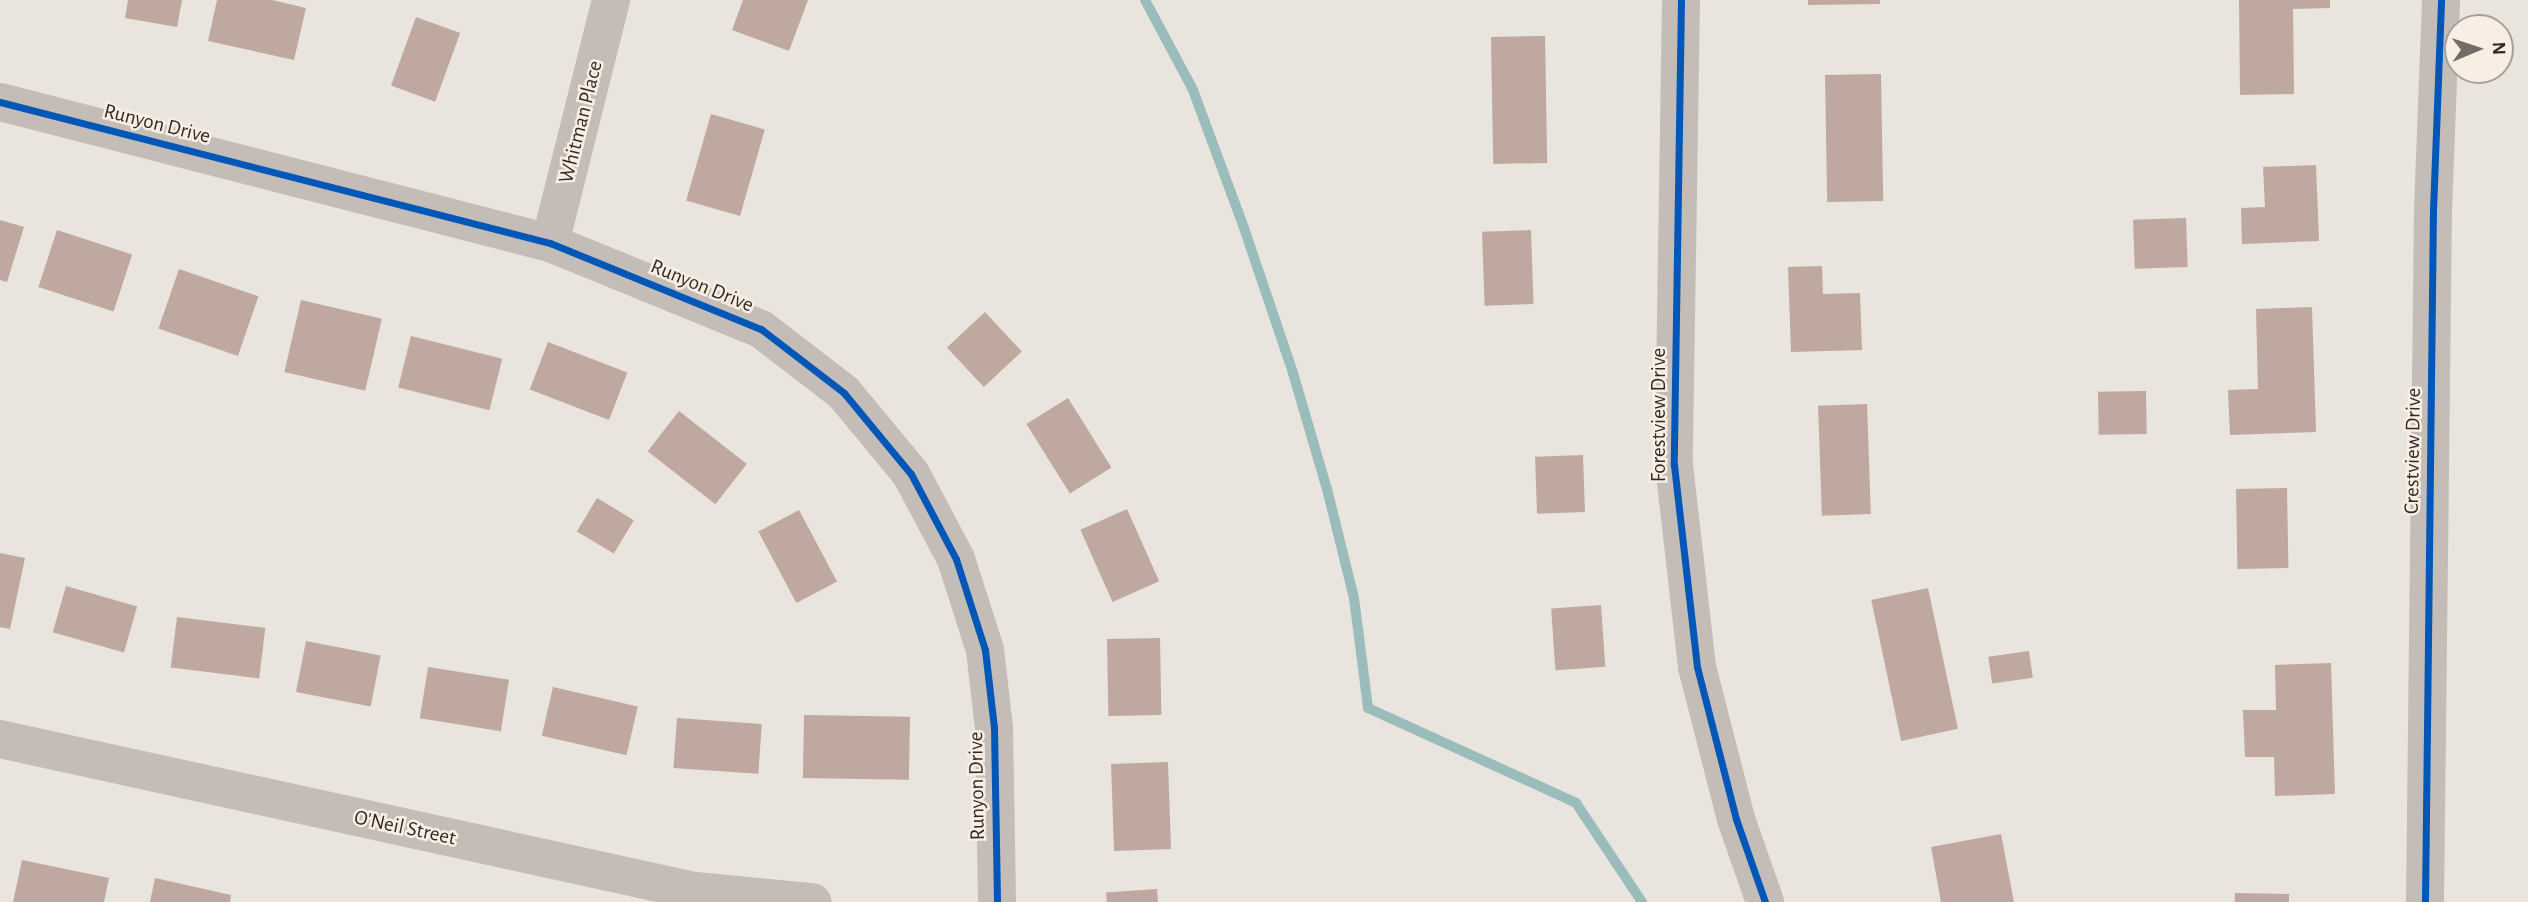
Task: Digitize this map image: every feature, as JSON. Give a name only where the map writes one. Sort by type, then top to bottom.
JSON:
[{"type":"street","name":"Whitman Place","points":[[550,243],[611,0]]},
{"type":"street","name":"Forestview Drive","points":[[1681,0],[1674,465],[1697,667],[1737,820],[1765,902]]},
{"type":"street","name":"Crestview Drive","points":[[2425,902],[2433,210],[2441,0]]},
{"type":"street","name":"Runyon Drive","points":[[0,102],[550,243],[761,328],[844,393],[911,474],[956,558],[985,650],[994,728],[997,902]]},
{"type":"street","name":"O'Neil Street","points":[[0,739],[695,891],[812,902]]},
{"type":"building","points":[[128,0],[182,0],[177,27],[125,18]]},
{"type":"building","points":[[217,0],[272,0],[306,8],[294,60],[208,41]]},
{"type":"building","points":[[743,0],[808,0],[789,51],[732,30]]},
{"type":"building","points":[[1808,0],[1880,0],[1880,4],[1808,5]]},
{"type":"building","points":[[2239,0],[2330,0],[2330,8],[2293,9],[2294,94],[2240,95]]},
{"type":"building","points":[[416,17],[460,33],[435,102],[391,86]]},
{"type":"building","points":[[1545,36],[1547,163],[1493,164],[1491,37]]},
{"type":"building","points":[[1881,74],[1883,201],[1827,202],[1825,75]]},
{"type":"building","points":[[711,114],[765,129],[740,216],[686,201]]},
{"type":"building","points":[[2316,165],[2319,241],[2242,244],[2241,208],[2265,207],[2263,167]]},
{"type":"building","points":[[2186,218],[2188,267],[2135,269],[2133,220]]},
{"type":"building","points":[[0,220],[24,227],[7,282],[0,280]]},
{"type":"building","points":[[57,230],[132,254],[114,311],[38,287]]},
{"type":"building","points":[[1531,230],[1534,304],[1485,306],[1482,232]]},
{"type":"building","points":[[1822,266],[1823,294],[1860,293],[1862,350],[1791,352],[1788,267]]},
{"type":"building","points":[[179,269],[258,296],[238,356],[158,329]]},
{"type":"building","points":[[301,300],[382,319],[365,391],[284,372]]},
{"type":"building","points":[[2312,307],[2316,432],[2230,435],[2228,390],[2258,389],[2256,309]]},
{"type":"building","points":[[985,312],[1022,351],[984,387],[947,347]]},
{"type":"building","points":[[411,336],[502,359],[489,410],[398,387]]},
{"type":"building","points":[[548,342],[627,372],[609,420],[530,390]]},
{"type":"building","points":[[2146,391],[2147,434],[2099,435],[2098,392]]},
{"type":"building","points":[[1068,398],[1111,468],[1070,494],[1026,424]]},
{"type":"building","points":[[1867,404],[1871,514],[1822,516],[1818,406]]},
{"type":"building","points":[[679,411],[747,464],[715,504],[648,451]]},
{"type":"building","points":[[1583,455],[1585,512],[1537,514],[1535,457]]},
{"type":"building","points":[[2287,488],[2288,568],[2237,569],[2236,489]]},
{"type":"building","points":[[597,498],[634,520],[614,554],[577,531]]},
{"type":"building","points":[[1127,509],[1159,581],[1113,602],[1080,530]]},
{"type":"building","points":[[799,510],[837,582],[796,603],[758,532]]},
{"type":"building","points":[[0,553],[25,558],[10,629],[0,627]]},
{"type":"building","points":[[66,586],[137,606],[124,653],[53,632]]},
{"type":"building","points":[[1928,588],[1958,729],[1901,741],[1871,600]]},
{"type":"building","points":[[1601,605],[1605,667],[1555,670],[1551,608]]},
{"type":"building","points":[[177,617],[265,628],[259,678],[171,668]]},
{"type":"building","points":[[1160,638],[1161,715],[1108,716],[1107,639]]},
{"type":"building","points":[[306,641],[381,656],[371,707],[296,692]]},
{"type":"building","points":[[2029,651],[2033,678],[1992,683],[1988,657]]},
{"type":"building","points":[[2331,663],[2335,794],[2275,796],[2274,757],[2245,757],[2243,710],[2276,710],[2275,665]]},
{"type":"building","points":[[428,667],[509,680],[501,731],[420,718]]},
{"type":"building","points":[[553,687],[638,707],[627,755],[542,736]]},
{"type":"building","points":[[804,715],[910,717],[909,780],[803,778]]},
{"type":"building","points":[[677,718],[762,724],[758,774],[674,768]]},
{"type":"building","points":[[1168,762],[1171,849],[1114,851],[1111,764]]},
{"type":"building","points":[[2001,834],[2014,902],[1941,902],[1931,847]]},
{"type":"building","points":[[22,860],[109,878],[104,902],[13,902]]},
{"type":"building","points":[[155,878],[231,895],[230,902],[150,902]]},
{"type":"building","points":[[1157,889],[1158,902],[1107,902],[1106,893]]},
{"type":"building","points":[[2235,893],[2289,894],[2289,902],[2235,902]]},
{"type":"waterway","points":[[1145,0],[1193,90],[1244,228],[1293,373],[1327,489],[1354,598],[1368,708],[1576,803],[1642,902]]},
{"type":"cycle path","points":[[1681,0],[1674,465],[1697,667],[1736,819],[1765,902]]},
{"type":"cycle path","points":[[2425,902],[2433,210],[2441,0]]},
{"type":"cycle path","points":[[0,102],[550,243],[761,329],[844,393],[911,474],[956,559],[985,650],[994,728],[997,902]]}]
